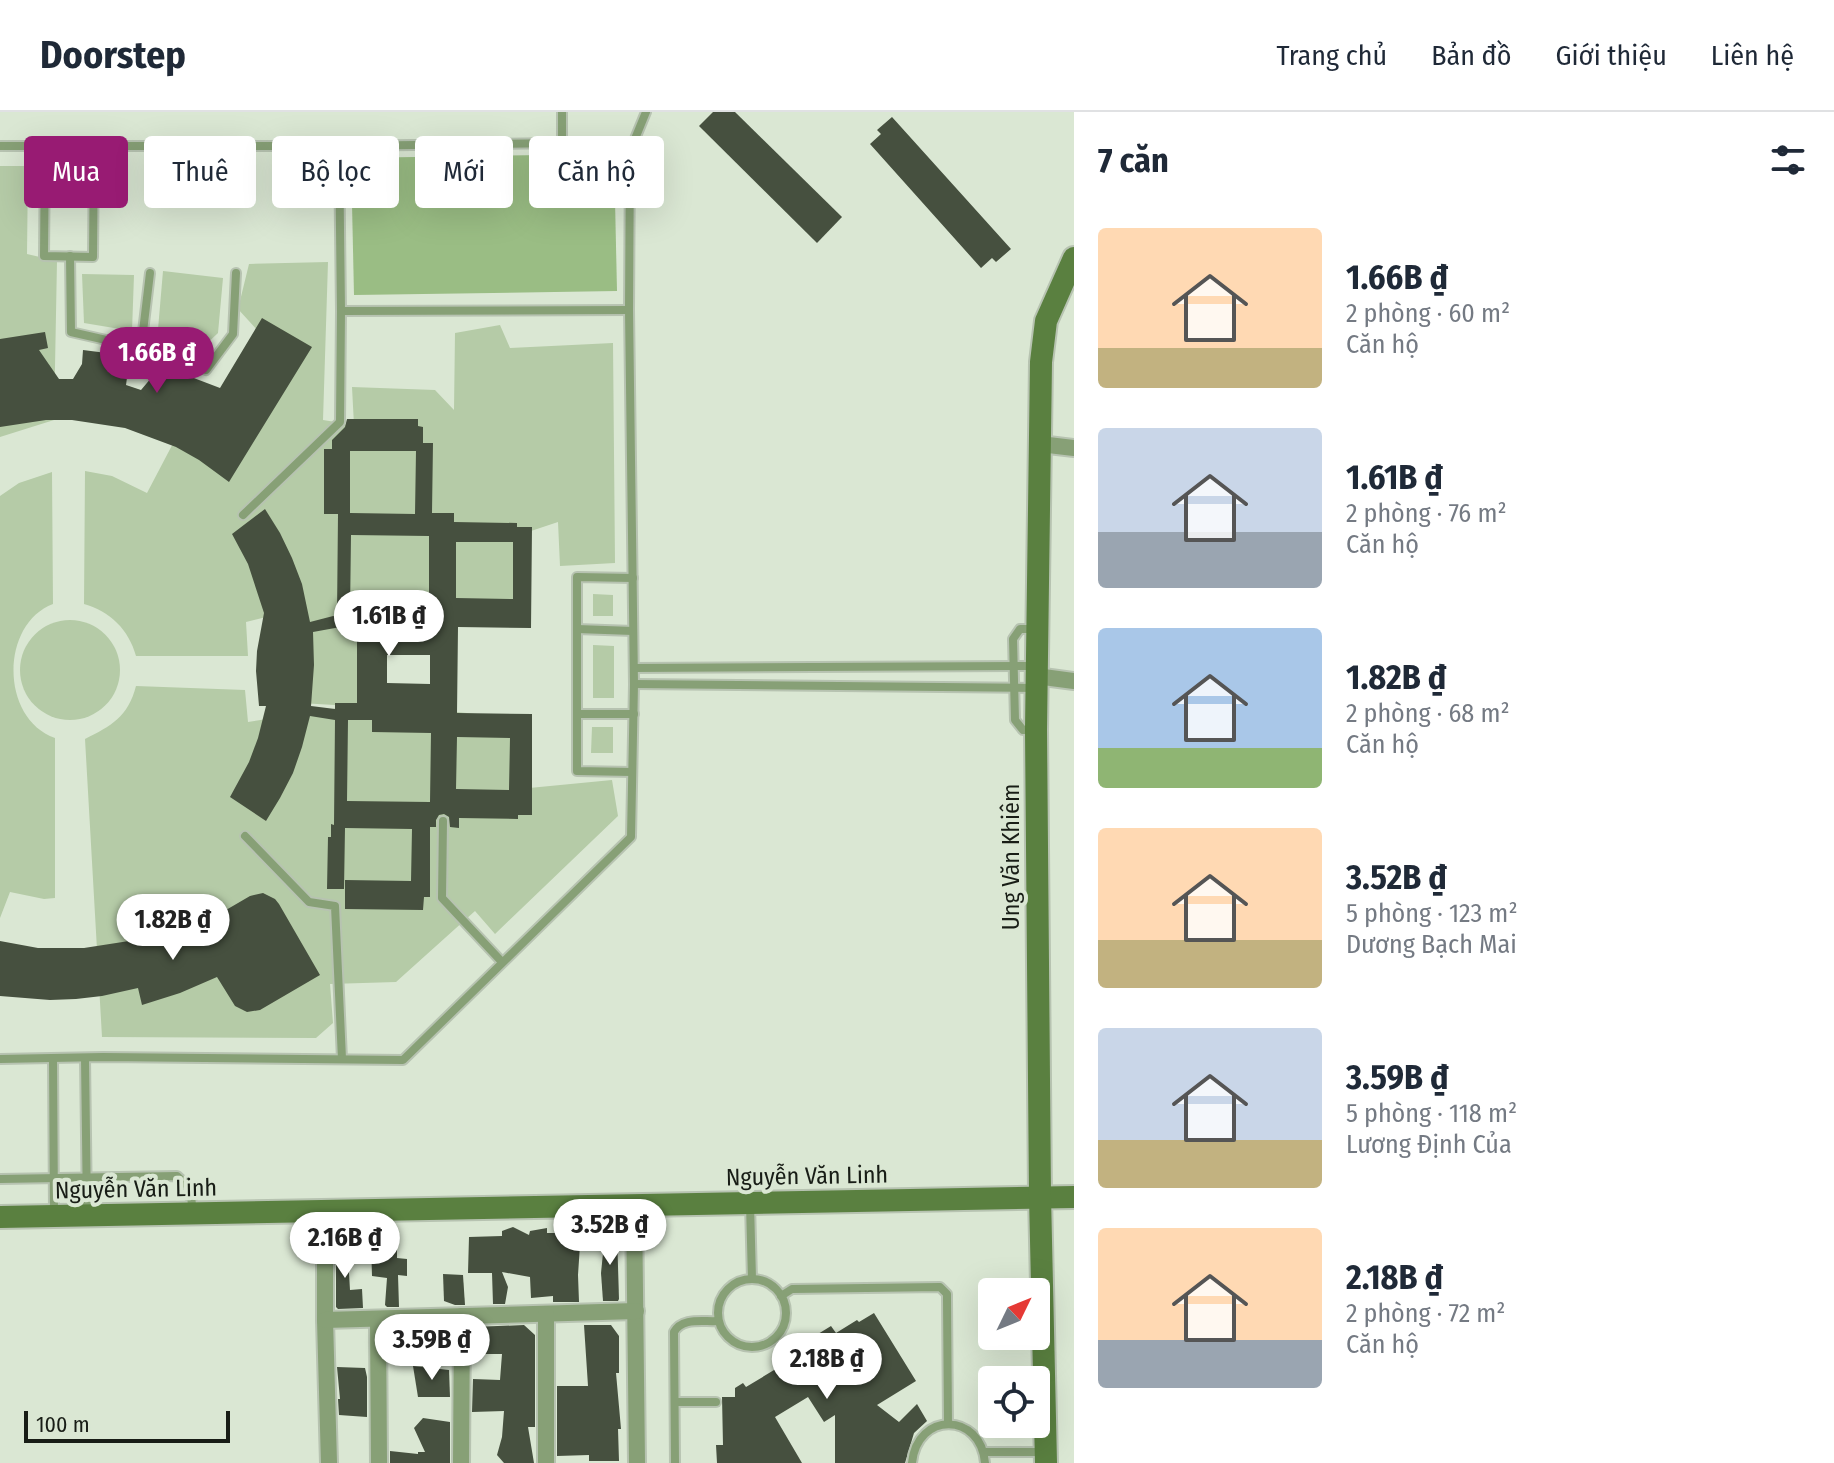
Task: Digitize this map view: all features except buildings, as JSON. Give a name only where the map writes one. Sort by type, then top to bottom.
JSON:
[{"type":"street","name":"Ung Văn Khiêm","points":[[1046,1458],[1040,1196],[1036,730],[1031,679],[1037,629],[1041,362],[1046,321],[1074,258]]},
{"type":"street","points":[[1040,444],[1074,448]]},
{"type":"street","points":[[1031,679],[1074,681]]},
{"type":"street","name":"Nguyễn Văn Linh","points":[[0,1217],[1074,1197]]},
{"type":"street","points":[[634,1206],[637,1463]]},
{"type":"street","points":[[325,1212],[329,1463]]},
{"type":"street","points":[[325,1320],[636,1311]]},
{"type":"street","points":[[546,1314],[546,1463]]},
{"type":"street","points":[[461,1463],[462,1316]]},
{"type":"street","points":[[378,1319],[379,1463]]},
{"type":"lane","points":[[562,112],[562,136]]},
{"type":"lane","points":[[636,136],[646,112]]},
{"type":"lane","points":[[399,145],[529,143]]},
{"type":"lane","points":[[0,146],[24,146]]},
{"type":"lane","points":[[128,146],[272,146]]},
{"type":"lane","points":[[44,208],[44,256],[93,257],[93,208]]},
{"type":"lane","points":[[243,515],[340,422],[340,208]]},
{"type":"lane","points":[[0,1059],[403,1060],[631,837],[634,668],[630,208]]},
{"type":"lane","points":[[70,256],[71,332],[172,355],[206,370],[233,334],[236,273]]},
{"type":"lane","points":[[141,348],[150,273]]},
{"type":"lane","points":[[341,311],[629,310]]},
{"type":"lane","points":[[632,772],[577,771],[577,577],[633,578]]},
{"type":"lane","points":[[577,629],[633,631]]},
{"type":"lane","points":[[1014,666],[1013,639],[1020,629],[1037,629]]},
{"type":"lane","points":[[1014,666],[1031,679]]},
{"type":"lane","points":[[634,668],[1014,666],[1031,679]]},
{"type":"lane","points":[[634,684],[1031,679]]},
{"type":"lane","points":[[577,714],[634,714]]},
{"type":"lane","points":[[443,821],[442,898],[502,962]]},
{"type":"lane","points":[[245,836],[309,902],[335,906],[342,1059]]},
{"type":"lane","points":[[53,1058],[54,1216]]},
{"type":"lane","points":[[85,1058],[87,1215]]},
{"type":"lane","points":[[0,1179],[177,1176],[190,1188],[193,1214]]},
{"type":"lane","points":[[750,1203],[752,1279]]},
{"type":"lane","points":[[752,1279],[773,1287],[785,1307],[782,1330],[775,1339],[753,1348],[731,1341],[723,1332],[717,1311],[724,1292],[741,1280],[752,1279]]},
{"type":"lane","points":[[781,1296],[792,1289],[940,1287],[947,1294],[948,1424]]},
{"type":"lane","points":[[675,1463],[674,1332],[678,1325],[684,1323],[718,1321]]},
{"type":"lane","points":[[675,1402],[716,1402]]},
{"type":"lane","points":[[912,1463],[913,1451],[926,1431],[948,1424],[971,1432],[984,1452],[985,1463]]},
{"type":"lane","points":[[984,1452],[1046,1458]]},
{"type":"green space","points":[[529,155],[529,208],[615,208],[617,291],[354,295],[352,208],[399,208],[399,157],[415,157],[415,208],[513,208],[513,156]]},
{"type":"green space","points":[[0,166],[24,166],[27,254],[57,261],[54,420],[0,437]]},
{"type":"green space","points":[[328,262],[323,420],[354,425],[352,387],[435,390],[454,410],[455,333],[500,325],[510,348],[613,343],[615,563],[560,566],[558,522],[525,533],[528,610],[379,636],[375,704],[519,718],[519,789],[612,780],[618,816],[495,934],[475,911],[396,982],[330,984],[333,1023],[316,1038],[102,1037],[85,739],[103,730],[123,713],[136,686],[245,690],[248,722],[352,706],[300,703],[291,611],[246,622],[248,656],[136,656],[129,638],[117,623],[102,611],[84,604],[85,471],[112,476],[147,493],[179,432],[218,436],[260,333],[238,309],[249,264]]},
{"type":"green space","points":[[163,271],[223,278],[218,333],[200,350],[157,341]]},
{"type":"green space","points":[[82,274],[134,275],[132,331],[84,323]]},
{"type":"green space","points":[[52,472],[53,604],[36,615],[23,631],[16,650],[14,671],[16,693],[24,712],[37,728],[55,738],[55,898],[44,899],[10,892],[0,918],[0,496],[19,483]]},
{"type":"green space","points":[[593,594],[613,595],[613,616],[593,616]]},
{"type":"green space","points":[[70,620],[89,624],[106,634],[116,651],[120,670],[116,689],[106,706],[89,716],[70,720],[51,716],[34,706],[24,689],[20,670],[24,651],[34,634],[51,624]]},
{"type":"green space","points":[[593,645],[614,646],[614,698],[593,698]]},
{"type":"green space","points":[[592,727],[613,727],[613,753],[591,753]]}]
